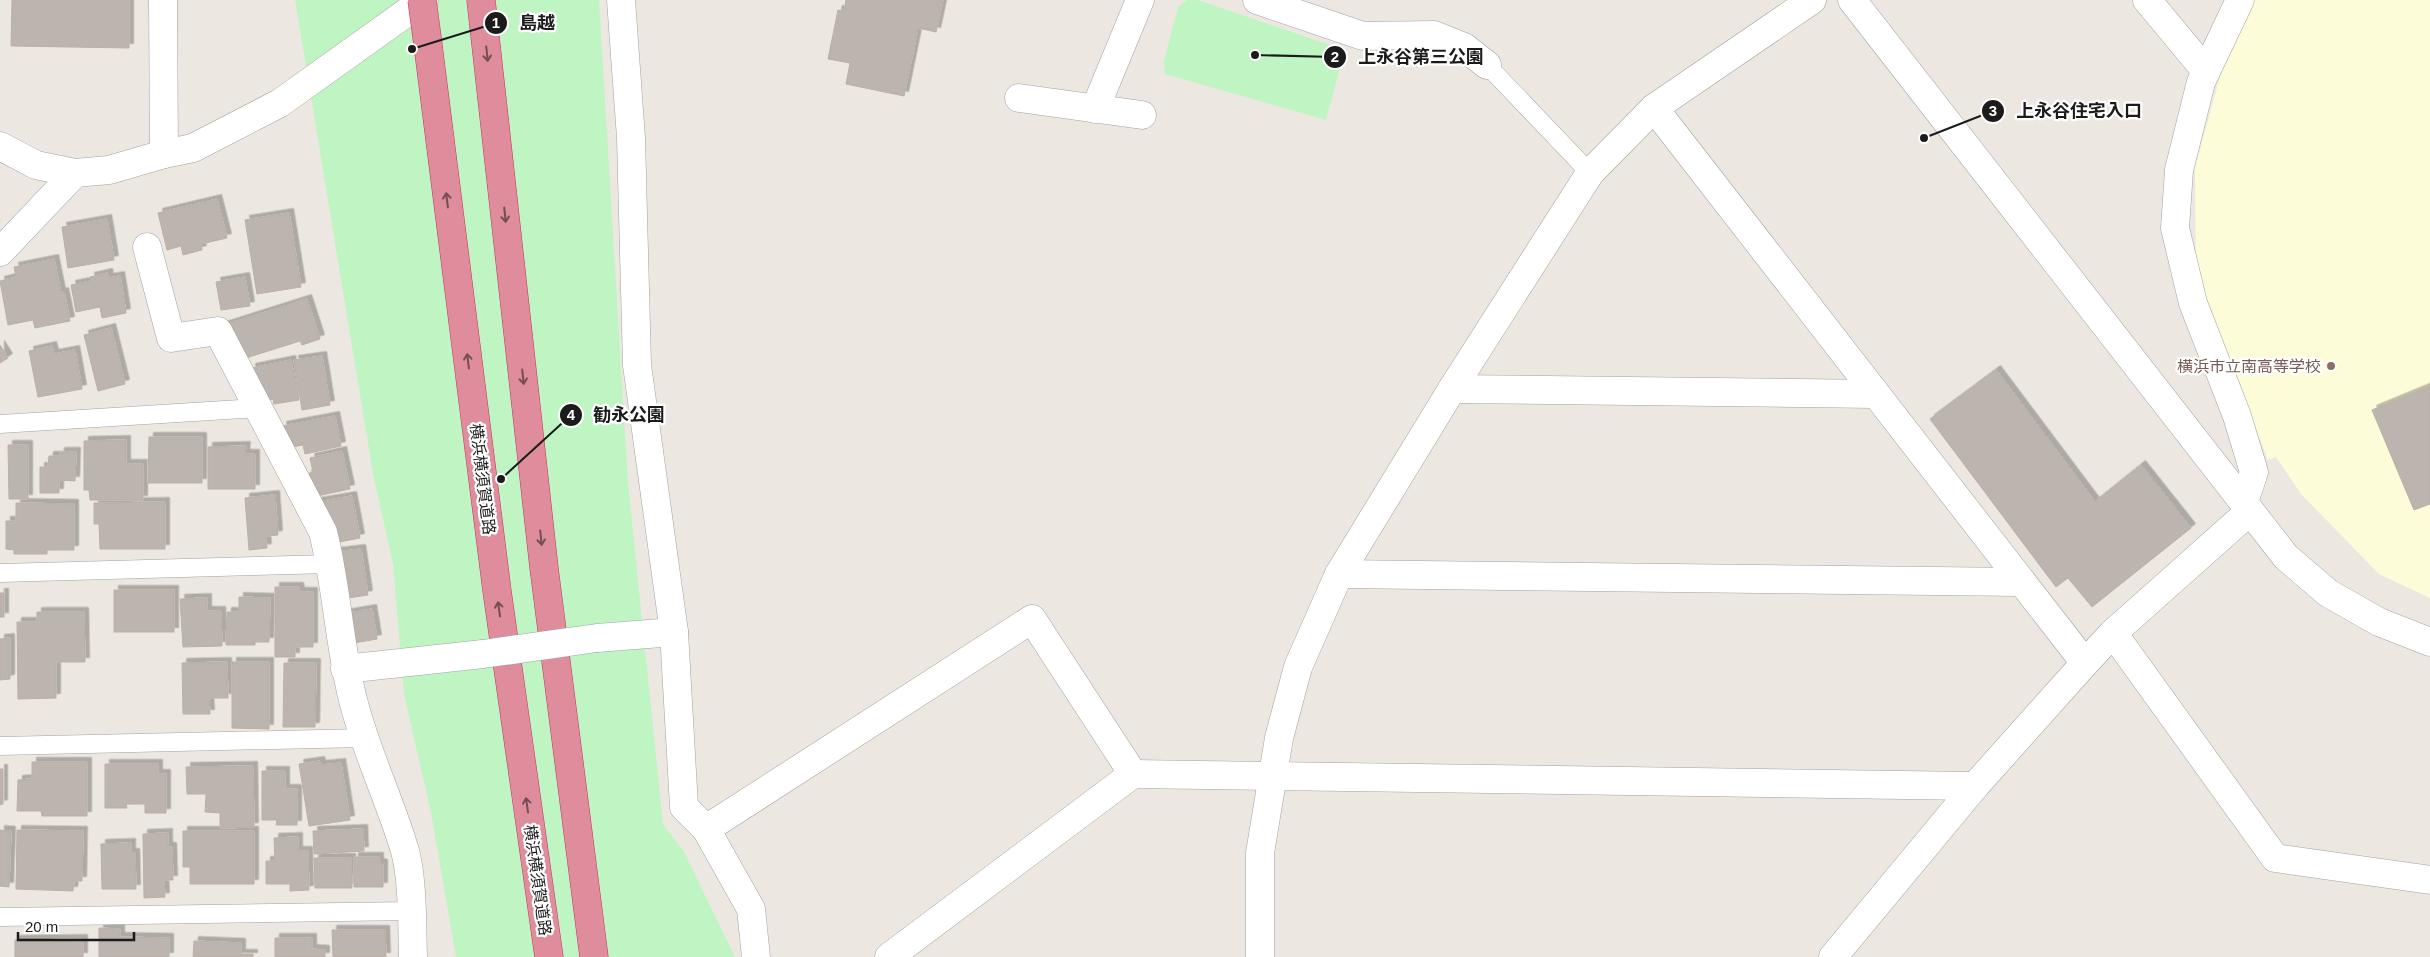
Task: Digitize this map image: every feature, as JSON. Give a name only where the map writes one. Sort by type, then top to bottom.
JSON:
[{"type":"highway","name":"横浜横須賀道路","points":[[423,0],[497,591],[549,957]]},
{"type":"highway","points":[[481,3],[544,568],[594,957]]},
{"type":"street","points":[[162,0],[164,154]]},
{"type":"street","points":[[0,146],[36,165],[75,173],[109,170],[164,154],[193,148],[280,103],[423,0]]},
{"type":"street","points":[[621,0],[631,138],[637,365],[674,632],[684,807],[706,830],[751,909],[756,957]]},
{"type":"street","points":[[1095,109],[1140,0]]},
{"type":"street","points":[[1260,957],[1260,853],[1279,738],[1298,667],[1339,574],[1452,389],[1590,174],[1654,108],[1812,0]]},
{"type":"street","points":[[1852,0],[2286,558],[2328,592],[2379,622],[2430,642]]},
{"type":"street","points":[[2147,0],[2206,70]]},
{"type":"street","points":[[1834,957],[1975,786],[2085,663],[2113,633],[2247,506],[2254,472],[2236,416],[2193,303],[2175,228],[2179,170],[2201,82],[2240,0]]},
{"type":"street","points":[[1266,2],[1363,36],[1434,35],[1464,47],[1487,65]]},
{"type":"street","points":[[1019,98],[1142,115]]},
{"type":"street","points":[[1654,108],[2085,663]]},
{"type":"street","points":[[0,252],[75,173]]},
{"type":"street","points":[[147,247],[171,338],[218,331],[323,532],[331,564],[345,668],[363,738],[406,852],[412,911],[413,957]]},
{"type":"street","points":[[1452,389],[1876,394]]},
{"type":"street","points":[[1339,574],[2022,582]]},
{"type":"street","points":[[706,830],[1032,619],[1133,774]]},
{"type":"street","points":[[345,668],[483,654],[597,638],[674,632]]},
{"type":"street","points":[[2113,633],[2275,858],[2430,880]]},
{"type":"street","points":[[889,957],[1133,774],[1975,786]]},
{"type":"lane","points":[[1487,65],[1590,174]]},
{"type":"lane","points":[[0,424],[258,408]]},
{"type":"lane","points":[[0,573],[331,564]]},
{"type":"lane","points":[[0,746],[363,738]]},
{"type":"lane","points":[[0,918],[412,911]]},
{"type":"shaded area","name":"横浜市立南高等学校","points":[[2252,0],[2430,0],[2430,598],[2379,574],[2301,494],[2276,457],[2268,460],[2196,275],[2195,168],[2228,47]]},
{"type":"green space","points":[[295,0],[599,0],[628,483],[663,824],[684,852],[735,957],[456,957],[431,813],[404,694],[393,564],[373,474]]},
{"type":"green space","points":[[1187,0],[1198,0],[1345,50],[1326,120],[1165,74],[1164,61],[1178,7]]},
{"type":"building","points":[[12,0],[129,0],[129,48],[11,46]]},
{"type":"building","points":[[846,0],[943,0],[936,32],[918,28],[904,96],[846,84],[850,63],[828,59],[838,10],[844,11]]},
{"type":"building","points":[[217,199],[227,238],[201,244],[202,250],[183,255],[181,246],[167,250],[158,213]]},
{"type":"building","points":[[289,213],[301,287],[257,294],[245,220]]},
{"type":"building","points":[[107,219],[114,260],[68,268],[62,227]]},
{"type":"building","points":[[54,259],[61,293],[64,292],[70,321],[35,328],[33,320],[8,325],[0,281],[16,277],[14,267]]},
{"type":"building","points":[[108,273],[109,278],[120,276],[126,313],[102,318],[100,307],[76,312],[71,285],[91,281],[90,277]]},
{"type":"building","points":[[245,277],[250,306],[221,310],[216,282]]},
{"type":"building","points":[[307,299],[320,339],[302,345],[300,341],[246,358],[222,326]]},
{"type":"building","points":[[111,328],[125,384],[98,391],[84,335]]},
{"type":"building","points":[[0,345],[8,358],[0,363]]},
{"type":"building","points":[[52,346],[54,354],[75,350],[82,389],[38,397],[29,351]]},
{"type":"building","points":[[322,356],[330,405],[302,410],[294,360]]},
{"type":"building","points":[[291,360],[299,400],[274,404],[273,399],[258,402],[251,368]]},
{"type":"building","points":[[1996,370],[2095,502],[2141,465],[2191,528],[2092,607],[2068,578],[2056,587],[1930,419]]},
{"type":"building","points":[[2430,386],[2430,504],[2414,510],[2372,410]]},
{"type":"building","points":[[335,416],[341,446],[305,454],[303,445],[287,448],[282,426]]},
{"type":"building","points":[[149,437],[202,437],[202,483],[148,483]]},
{"type":"building","points":[[126,440],[126,464],[143,464],[143,500],[90,500],[89,490],[84,490],[84,441]]},
{"type":"building","points":[[8,445],[28,445],[28,499],[9,499]]},
{"type":"building","points":[[246,446],[245,454],[255,454],[255,489],[208,489],[208,447]]},
{"type":"building","points":[[342,451],[350,489],[312,497],[307,474],[313,472],[310,458]]},
{"type":"building","points":[[60,452],[76,452],[75,481],[59,480],[59,493],[40,493],[40,467],[48,467],[49,456],[60,456]]},
{"type":"building","points":[[275,495],[278,535],[266,536],[267,548],[249,550],[245,498]]},
{"type":"building","points":[[352,496],[360,538],[329,544],[317,502]]},
{"type":"building","points":[[165,502],[165,549],[100,549],[99,524],[94,524],[94,503]]},
{"type":"building","points":[[16,503],[74,504],[74,550],[47,550],[47,554],[14,554],[14,550],[6,549],[6,521],[16,521]]},
{"type":"building","points":[[361,549],[368,595],[348,598],[336,552]]},
{"type":"building","points":[[275,587],[299,587],[300,592],[313,592],[313,647],[295,647],[295,657],[275,657]]},
{"type":"building","points":[[114,590],[174,590],[174,632],[114,632]]},
{"type":"building","points":[[0,593],[4,593],[4,617],[0,617]]},
{"type":"building","points":[[239,597],[270,598],[269,642],[255,642],[255,645],[226,645],[227,612],[239,612]]},
{"type":"building","points":[[207,598],[207,611],[221,611],[222,646],[183,647],[180,599]]},
{"type":"building","points":[[372,609],[377,639],[348,644],[343,614]]},
{"type":"building","points":[[37,612],[84,612],[85,662],[56,662],[56,698],[18,699],[17,622],[37,622]]},
{"type":"building","points":[[10,638],[10,679],[0,680],[0,639]]},
{"type":"building","points":[[227,662],[228,698],[209,698],[210,714],[183,714],[182,663]]},
{"type":"building","points":[[232,662],[269,662],[269,729],[232,728]]},
{"type":"building","points":[[284,663],[316,663],[315,727],[283,727]]},
{"type":"building","points":[[320,761],[321,765],[341,763],[350,820],[309,826],[299,764]]},
{"type":"building","points":[[32,762],[87,762],[87,816],[42,816],[41,811],[17,811],[18,780],[32,779]]},
{"type":"building","points":[[105,764],[158,764],[158,774],[166,774],[166,813],[145,813],[145,804],[126,804],[127,808],[105,808]]},
{"type":"building","points":[[253,766],[254,827],[220,828],[220,813],[205,812],[206,794],[187,794],[186,767]]},
{"type":"building","points":[[0,769],[3,769],[3,804],[0,805]]},
{"type":"building","points":[[262,771],[285,771],[285,789],[297,789],[297,825],[276,825],[277,820],[262,820]]},
{"type":"building","points":[[363,829],[364,851],[314,854],[313,831]]},
{"type":"building","points":[[0,830],[11,831],[9,887],[0,886]]},
{"type":"building","points":[[17,830],[83,831],[82,881],[74,881],[73,891],[16,889]]},
{"type":"building","points":[[183,831],[254,831],[254,884],[190,884],[190,867],[183,867]]},
{"type":"building","points":[[168,833],[168,847],[172,847],[173,880],[164,880],[165,897],[144,898],[143,834]]},
{"type":"building","points":[[298,837],[298,851],[308,851],[309,890],[290,891],[290,884],[266,884],[266,861],[275,861],[274,838]]},
{"type":"building","points":[[131,843],[131,853],[135,853],[136,889],[102,889],[101,844]]},
{"type":"building","points":[[354,857],[379,857],[379,863],[383,864],[383,887],[354,887]]},
{"type":"building","points":[[314,858],[351,858],[352,888],[315,888]]},
{"type":"building","points":[[99,928],[120,929],[120,937],[169,938],[169,957],[99,957]]},
{"type":"building","points":[[332,930],[385,930],[386,957],[333,957]]},
{"type":"building","points":[[275,938],[312,938],[312,949],[325,950],[325,957],[275,957]]},
{"type":"building","points":[[83,939],[83,957],[15,957],[15,940]]},
{"type":"building","points":[[194,941],[241,943],[241,954],[253,954],[253,957],[193,957]]},
{"type":"place","name":"島越","points":[[412,49]]},
{"type":"place","name":"上永谷第三公園","points":[[1255,55]]},
{"type":"place","name":"上永谷住宅入口","points":[[1924,138]]},
{"type":"place","name":"横浜市立南高等学校","points":[[2331,366]]},
{"type":"place","name":"勧永公園","points":[[501,479]]}]
